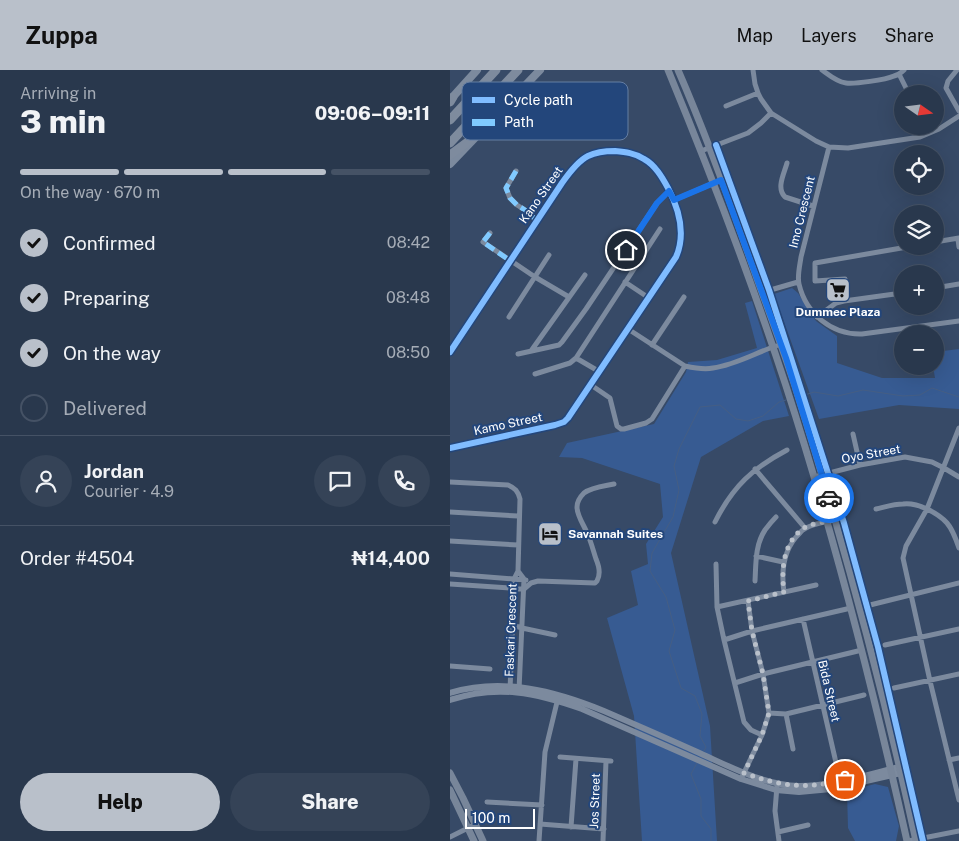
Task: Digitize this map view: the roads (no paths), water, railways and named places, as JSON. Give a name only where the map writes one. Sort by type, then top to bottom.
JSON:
[{"type":"highway","points":[[467,82],[477,70]]},
{"type":"highway","points":[[485,82],[496,70]]},
{"type":"highway","points":[[507,82],[518,70]]},
{"type":"highway","points":[[528,82],[540,70]]},
{"type":"highway","points":[[451,100],[462,87]]},
{"type":"highway","points":[[450,120],[462,107]]},
{"type":"highway","points":[[450,143],[462,130]]},
{"type":"highway","points":[[450,155],[470,140]]},
{"type":"highway","points":[[450,164],[472,140]]},
{"type":"main road","points":[[668,70],[713,183],[762,292],[773,347],[795,415],[821,475],[826,522],[852,608],[892,772],[915,840]]},
{"type":"main road","points":[[678,70],[712,146],[721,180],[795,385],[869,642],[900,770],[912,810],[915,840]]},
{"type":"main road","points":[[450,773],[483,841]]},
{"type":"main road","points":[[450,790],[474,841]]},
{"type":"street","points":[[753,70],[758,93],[771,112],[816,141],[829,147],[848,148],[920,137],[929,134],[959,116]]},
{"type":"street","points":[[822,70],[846,83],[889,78],[904,70]]},
{"type":"street","points":[[957,70],[948,81],[946,88],[959,111]]},
{"type":"street","points":[[899,74],[904,85]]},
{"type":"street","points":[[726,106],[758,93]]},
{"type":"street","points":[[701,151],[748,133],[771,112]]},
{"type":"street","points":[[712,146],[762,292],[804,398],[821,475],[844,523],[888,690],[912,810]]},
{"type":"street","name":"Imo Crescent","points":[[798,282],[801,256],[829,147]]},
{"type":"street","name":"Kano Street","points":[[450,352],[536,220],[562,182],[577,165],[588,156],[598,152],[622,151],[645,159],[655,168],[674,200],[681,234],[679,250],[628,330],[568,418]]},
{"type":"street","points":[[787,163],[780,188],[782,195],[785,198],[813,206]]},
{"type":"street","points":[[516,171],[506,188],[510,198],[536,220]]},
{"type":"street","points":[[674,200],[721,180]]},
{"type":"street","points":[[518,354],[558,345],[562,342],[657,203],[669,191]]},
{"type":"street","points":[[535,374],[570,363],[576,358],[660,229]]},
{"type":"street","points":[[490,233],[484,242],[535,277],[569,297]]},
{"type":"street","points":[[944,240],[958,238],[959,247]]},
{"type":"street","points":[[845,279],[815,281],[815,264],[894,249]]},
{"type":"street","points":[[509,317],[549,255]]},
{"type":"street","points":[[531,351],[585,275]]},
{"type":"street","points":[[625,282],[649,298]]},
{"type":"street","points":[[762,292],[798,282],[803,296],[817,317],[835,330],[852,334],[959,321]]},
{"type":"street","points":[[944,286],[959,284]]},
{"type":"street","points":[[817,317],[844,301],[894,293]]},
{"type":"street","points":[[652,345],[684,297]]},
{"type":"street","points":[[628,330],[685,366],[702,368],[713,368],[781,345]]},
{"type":"street","points":[[576,358],[600,372]]},
{"type":"street","points":[[590,386],[610,398],[616,426],[624,429],[646,423],[652,419],[685,366]]},
{"type":"street","name":"Kamo Street","points":[[450,448],[555,425],[564,422],[568,418]]},
{"type":"street","points":[[959,428],[927,509],[904,551],[920,637],[959,800]]},
{"type":"street","points":[[853,434],[860,465]]},
{"type":"street","points":[[715,522],[723,504],[755,469],[787,450]]},
{"type":"street","name":"Oyo Street","points":[[821,475],[860,465],[905,457],[932,462],[959,477]]},
{"type":"street","points":[[755,469],[805,528]]},
{"type":"street","name":"Faskari Crescent","points":[[450,482],[508,485],[519,493],[518,571],[514,578],[510,689]]},
{"type":"street","points":[[450,584],[524,589],[531,583],[545,581],[595,583],[599,578],[598,565],[577,504],[584,493],[614,484]]},
{"type":"street","points":[[876,509],[905,503],[927,509],[946,523],[959,548]]},
{"type":"street","points":[[450,512],[518,516]]},
{"type":"street","points":[[755,581],[756,556],[759,543],[765,531],[776,517]]},
{"type":"street","points":[[784,592],[783,562],[794,538],[805,528],[835,520]]},
{"type":"street","points":[[450,541],[518,545]]},
{"type":"street","points":[[756,556],[783,562]]},
{"type":"street","points":[[716,564],[717,607],[744,722],[751,730],[762,735]]},
{"type":"street","name":"Faskari Crescent","points":[[518,571],[524,579],[519,689]]},
{"type":"street","points":[[450,574],[524,579],[531,583]]},
{"type":"street","points":[[866,606],[959,584]]},
{"type":"street","points":[[717,607],[816,585]]},
{"type":"street","points":[[743,776],[762,735],[769,713],[763,674],[752,631],[748,601]]},
{"type":"street","points":[[724,640],[752,631],[852,608]]},
{"type":"street","name":"Bida Street","points":[[803,619],[836,767]]},
{"type":"street","points":[[512,624],[555,635]]},
{"type":"street","points":[[885,645],[959,628]]},
{"type":"street","points":[[734,683],[862,650]]},
{"type":"street","name":"Faskari Crescent","points":[[450,666],[490,669]]},
{"type":"street","points":[[894,688],[959,674]]},
{"type":"street","points":[[450,693],[467,689],[519,689],[558,698],[664,741],[743,776],[777,786],[830,784],[900,770]]},
{"type":"street","points":[[450,700],[472,694],[510,689]]},
{"type":"street","points":[[769,713],[786,714],[864,695]]},
{"type":"street","points":[[539,841],[545,752],[558,698]]},
{"type":"street","points":[[786,714],[793,749]]},
{"type":"street","points":[[560,757],[576,759],[571,826]]},
{"type":"street","points":[[950,760],[959,758]]},
{"type":"street","name":"Jos Street","points":[[576,759],[608,761],[603,841]]},
{"type":"street","points":[[777,786],[775,811],[779,841]]},
{"type":"street","points":[[487,802],[542,805]]},
{"type":"street","points":[[450,837],[476,824]]},
{"type":"street","points":[[540,824],[604,829]]},
{"type":"street","points":[[778,832],[808,826]]},
{"type":"street","points":[[915,840],[959,831]]},
{"type":"waterway","points":[[805,395],[814,392],[838,396],[863,390],[903,396],[920,395],[932,388],[959,397]]},
{"type":"waterway","points":[[704,751],[706,747],[700,736],[702,714],[695,696],[681,688],[669,651],[675,630],[666,597],[650,571],[652,553],[673,517],[679,490],[674,466],[679,449],[700,407],[720,405],[736,419],[748,421],[763,416],[779,402],[786,400]]},
{"type":"waterway","points":[[697,763],[691,774],[701,799],[701,816],[711,829],[711,841]]},
{"type":"place","name":"Dummec Plaza","points":[[838,290]]},
{"type":"place","name":"Savannah Suites","points":[[550,534]]}]
